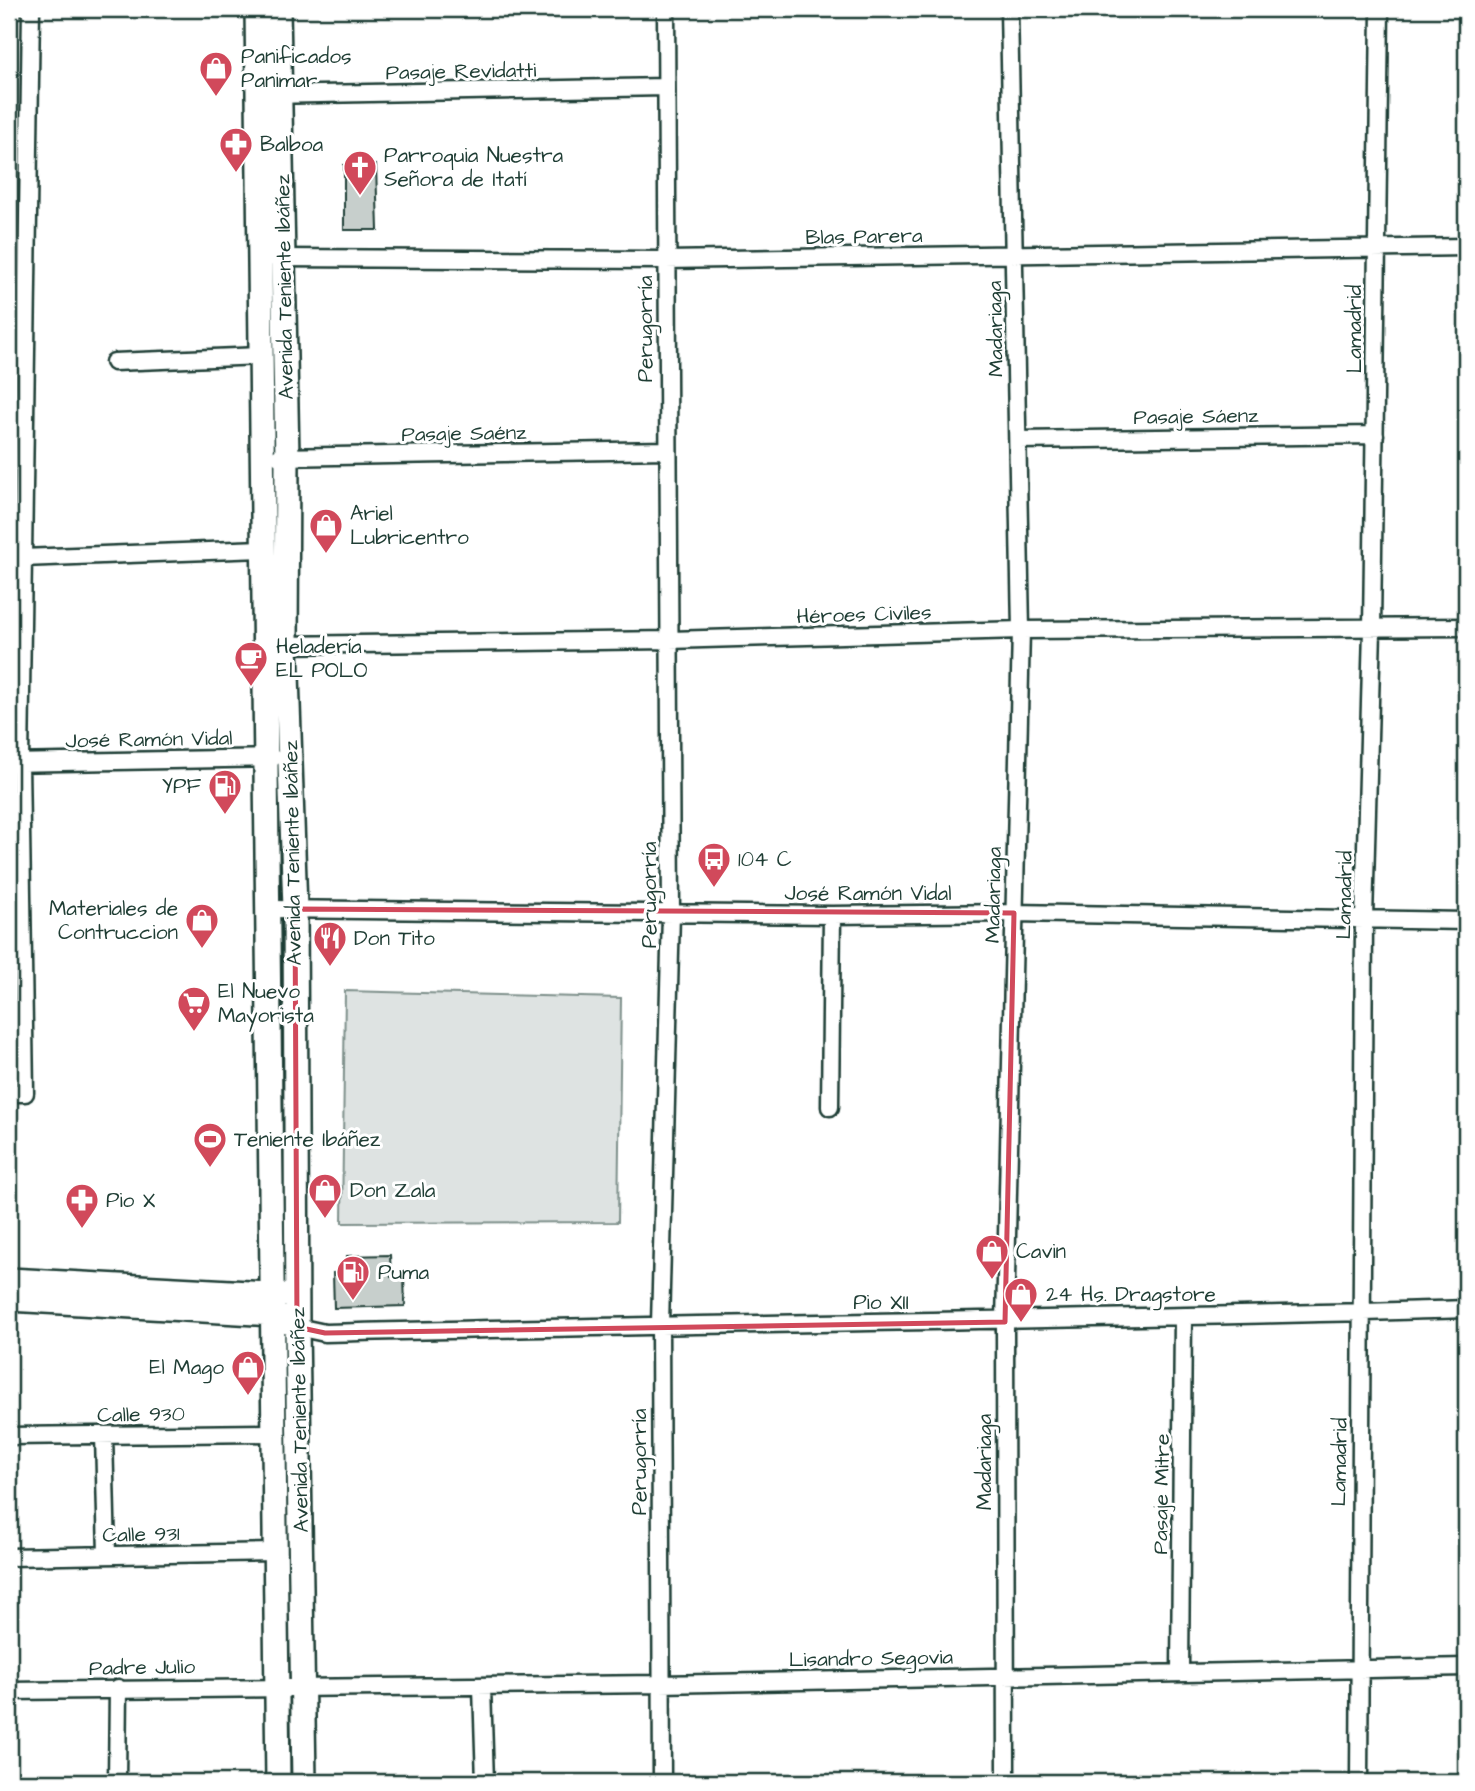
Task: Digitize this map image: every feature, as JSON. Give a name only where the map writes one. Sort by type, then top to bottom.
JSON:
[{"type":"main road","name":"Avenida Teniente Ibáñez","points":[[257,9],[269,95],[272,258],[287,457],[266,758],[282,1302],[297,1327],[304,1782]]},
{"type":"main road","name":"Avenida Teniente Ibáñez","points":[[269,95],[278,9]]},
{"type":"main road","name":"Avenida Teniente Ibáñez","points":[[272,258],[261,356],[262,549],[290,758],[295,909],[282,1302],[274,1433],[278,1782]]},
{"type":"main road","points":[[9,1280],[282,1302]]},
{"type":"main road","points":[[9,1299],[282,1302]]},
{"type":"street","points":[[17,1093],[14,763],[22,558],[16,471],[31,9]]},
{"type":"street","name":"Perugorría","points":[[662,1782],[660,1324],[671,914],[666,450],[666,9]]},
{"type":"street","name":"Madariaga","points":[[1006,1782],[1005,1322],[1021,630],[1009,9]]},
{"type":"street","name":"Lamadrid","points":[[1359,1782],[1357,1668],[1364,919],[1372,630],[1380,9]]},
{"type":"street","name":"Pasaje Revidatti","points":[[269,95],[665,88]]},
{"type":"street","name":"Blas Parera","points":[[272,258],[666,260],[1466,247]]},
{"type":"street","points":[[114,362],[261,356]]},
{"type":"street","name":"Pasaje Sáenz","points":[[1018,440],[1375,435]]},
{"type":"street","name":"Pasaje Saénz","points":[[262,458],[666,450]]},
{"type":"street","points":[[22,558],[262,549]]},
{"type":"street","name":"Héroes Civiles","points":[[275,645],[670,640],[1021,630],[1372,630],[1466,627]]},
{"type":"street","name":"José Ramón Vidal","points":[[14,763],[290,758]]},
{"type":"street","name":"José Ramón Vidal","points":[[270,909],[832,915],[1014,913],[1466,921]]},
{"type":"street","points":[[830,1107],[832,915]]},
{"type":"street","name":"Pio XII","points":[[297,1327],[325,1333],[660,1324],[1005,1322],[1466,1309]]},
{"type":"street","name":"Pasaje Mitre","points":[[1180,1672],[1183,1317]]},
{"type":"street","name":"Calle 930","points":[[9,1436],[274,1433]]},
{"type":"street","points":[[104,1435],[107,1555]]},
{"type":"street","name":"Calle 931","points":[[9,1557],[274,1552]]},
{"type":"street","name":"Lisandro Segovia","points":[[276,1686],[482,1687],[1466,1667]]},
{"type":"street","name":"Padre Julio","points":[[9,1691],[276,1686]]},
{"type":"street","points":[[482,1687],[485,1782]]},
{"type":"street","points":[[117,1782],[118,1688]]},
{"type":"highlighted area","points":[[295,909],[1014,913],[1005,1322],[325,1333],[297,1327]]},
{"type":"shaded area","points":[[345,991],[621,998],[618,1222],[342,1223]]},
{"type":"building","name":"Parroquia Nuestra Señora de Itatí","points":[[344,165],[376,165],[378,230],[344,230]]},
{"type":"building","points":[[390,1255],[391,1277],[404,1277],[405,1306],[334,1308],[333,1273],[347,1273],[347,1256]]},
{"type":"place","name":"Panificados Panimar","points":[[216,98]]},
{"type":"place","name":"Balboa","points":[[236,174]]},
{"type":"place","name":"Parroquia Nuestra Señora de Itatí","points":[[360,197]]},
{"type":"place","name":"Ariel Lubricentro","points":[[326,555]]},
{"type":"place","name":"Heladería EL POLO","points":[[251,688]]},
{"type":"place","name":"YPF","points":[[225,816]]},
{"type":"place","name":"104 C","points":[[714,889]]},
{"type":"place","name":"Materiales de Contruccion","points":[[202,950]]},
{"type":"place","name":"Don Tito","points":[[330,968]]},
{"type":"place","name":"El Nuevo Mayorista","points":[[194,1033]]},
{"type":"place","name":"Teniente Ibáñez","points":[[210,1169]]},
{"type":"place","name":"Don Zala","points":[[325,1220]]},
{"type":"place","name":"Pio X","points":[[82,1230]]},
{"type":"place","name":"Cavin","points":[[992,1281]]},
{"type":"place","name":"Puma","points":[[353,1302]]},
{"type":"place","name":"24 Hs. Dragstore","points":[[1021,1324]]},
{"type":"place","name":"El Mago","points":[[248,1397]]}]
